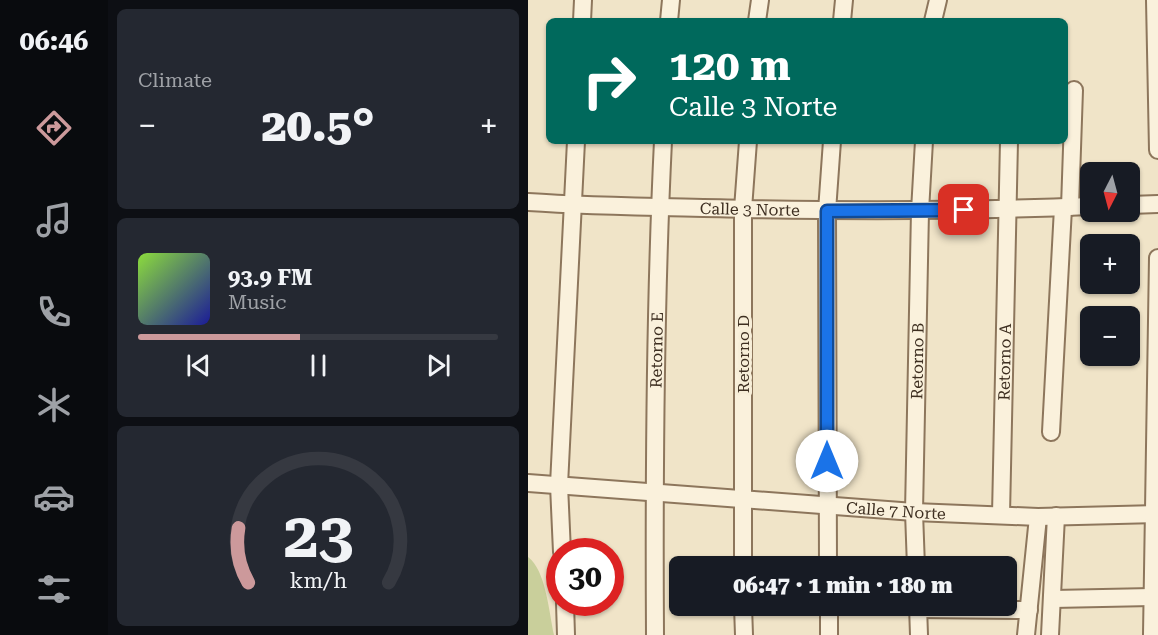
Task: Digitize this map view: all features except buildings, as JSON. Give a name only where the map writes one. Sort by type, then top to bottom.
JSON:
[{"type":"street","points":[[582,18],[583,0]]},
{"type":"street","points":[[669,18],[670,0]]},
{"type":"street","points":[[757,18],[760,0]]},
{"type":"street","points":[[843,18],[844,0]]},
{"type":"street","points":[[934,18],[939,0]]},
{"type":"street","points":[[1155,0],[1158,150]]},
{"type":"street","points":[[1051,432],[1074,90]]},
{"type":"street","points":[[561,538],[559,485],[576,144]]},
{"type":"street","name":"Retorno E","points":[[655,635],[654,491],[663,144]]},
{"type":"street","name":"Retorno D","points":[[743,556],[743,209],[748,144]]},
{"type":"street","points":[[828,556],[827,211],[832,144]]},
{"type":"street","name":"Retorno B","points":[[916,556],[914,512],[920,211],[924,144]]},
{"type":"street","name":"Retorno A","points":[[1001,515],[1009,144]]},
{"type":"street","name":"Calle 3 Norte","points":[[528,202],[660,208],[827,211],[1080,206]]},
{"type":"street","points":[[1140,205],[1158,204]]},
{"type":"street","points":[[1152,635],[1156,514],[1158,258]]},
{"type":"street","name":"Calle 7 Norte","points":[[528,483],[914,512],[1038,517],[1156,514]]},
{"type":"street","points":[[1050,635],[1056,516]]},
{"type":"street","points":[[1026,635],[1038,517]]},
{"type":"street","points":[[1053,599],[1152,597]]},
{"type":"street","points":[[1017,610],[1029,610]]},
{"type":"street","points":[[565,616],[566,635]]},
{"type":"street","points":[[743,616],[744,635]]},
{"type":"street","points":[[829,616],[829,635]]},
{"type":"street","points":[[918,616],[919,635]]},
{"type":"green space","points":[[528,557],[534,563],[543,582],[546,595],[546,616],[550,616],[554,635],[528,635]]},
{"type":"route","points":[[827,461],[827,211],[964,210]]}]
